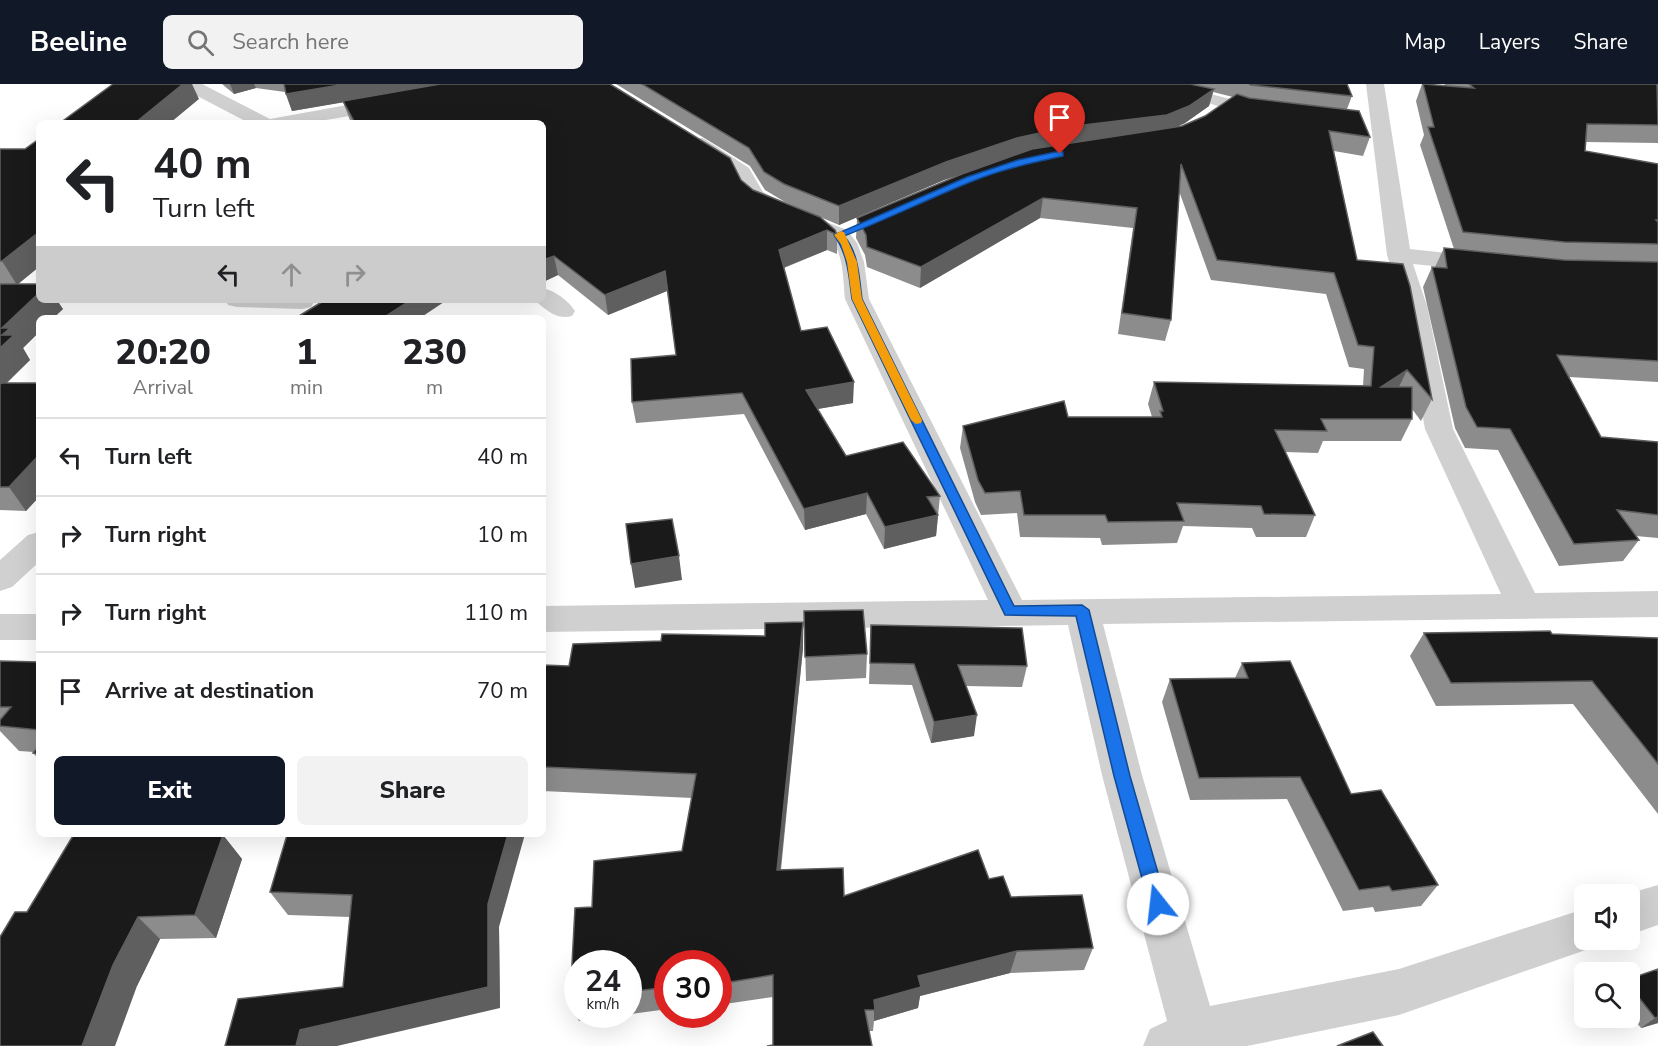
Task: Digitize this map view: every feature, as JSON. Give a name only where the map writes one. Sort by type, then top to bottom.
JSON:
[{"type":"street","points":[[188,84],[258,120]]},
{"type":"street","points":[[1146,84],[1244,108],[1288,113]]},
{"type":"street","points":[[1375,84],[1369,123],[1399,255],[1414,306],[1439,429],[1524,606]]},
{"type":"street","points":[[292,120],[411,99]]},
{"type":"street","points":[[1210,118],[1229,104]]},
{"type":"street","points":[[673,128],[742,172],[754,196],[793,217],[850,231],[846,243],[852,262],[857,299],[1010,611]]},
{"type":"street","points":[[1399,255],[1506,266]]},
{"type":"street","points":[[546,298],[563,311]]},
{"type":"street","points":[[263,303],[297,307]]},
{"type":"street","points":[[0,579],[36,546]]},
{"type":"street","points":[[546,619],[1658,604]]},
{"type":"street","points":[[1082,610],[1187,1042],[1399,992],[1574,933]]},
{"type":"street","points":[[0,627],[36,627]]},
{"type":"street","points":[[1640,911],[1658,905]]},
{"type":"building","points":[[113,84],[183,84],[139,120],[64,120]]},
{"type":"building","points":[[284,84],[346,84],[286,94]]},
{"type":"building","points":[[440,84],[610,84],[730,158],[741,180],[753,190],[820,217],[835,230],[837,235],[827,230],[779,250],[801,331],[827,327],[854,382],[806,390],[846,456],[903,442],[940,496],[927,497],[938,515],[885,527],[867,493],[804,509],[742,393],[632,402],[631,359],[676,355],[665,271],[605,295],[554,256],[546,259],[546,120],[353,120],[343,101]]},
{"type":"building","points":[[642,84],[1190,84],[1214,89],[1189,106],[1167,115],[1067,127],[1017,138],[946,162],[839,206],[784,184],[764,172],[749,148]]},
{"type":"building","points":[[1249,84],[1347,84],[1352,96],[1251,85]]},
{"type":"building","points":[[1423,84],[1474,88],[1469,84],[1657,84],[1658,125],[1587,124],[1585,151],[1658,164],[1658,220],[1656,220],[1658,222],[1658,244],[1564,242],[1463,232],[1428,127],[1434,127]]},
{"type":"building","points":[[1237,94],[1249,98],[1359,111],[1370,137],[1329,131],[1357,260],[1403,264],[1410,286],[1432,399],[1407,370],[1381,387],[1412,387],[1412,419],[1321,419],[1327,431],[1275,430],[1315,515],[1264,514],[1261,506],[1177,503],[1184,521],[1108,522],[1105,515],[1024,515],[1020,491],[985,493],[978,480],[963,426],[1064,401],[1068,417],[1162,417],[1160,411],[1163,411],[1154,382],[1371,386],[1374,347],[1358,345],[1334,273],[1217,260],[1181,164],[1171,320],[1122,313],[1137,208],[1043,198],[921,267],[867,247],[866,235],[857,218],[962,174],[1032,149],[1182,126],[1205,116]]},
{"type":"building","points":[[36,141],[36,234],[0,261],[0,149],[25,149]]},
{"type":"building","points":[[1444,248],[1564,260],[1658,262],[1658,361],[1557,355],[1601,437],[1658,442],[1658,515],[1617,510],[1639,540],[1574,544],[1510,429],[1477,427],[1466,407],[1432,267],[1447,268]]},
{"type":"building","points":[[0,284],[36,284],[36,296],[2,328],[10,328],[2,335],[14,335],[0,348]]},
{"type":"building","points":[[320,303],[406,303],[388,315],[301,315]]},
{"type":"building","points":[[36,383],[36,458],[9,487],[0,487],[0,384]]},
{"type":"building","points":[[672,519],[679,556],[631,564],[626,524]]},
{"type":"building","points":[[863,610],[867,654],[805,657],[804,611]]},
{"type":"building","points":[[803,622],[777,870],[843,868],[844,896],[978,850],[989,879],[1003,876],[1011,897],[1082,895],[1093,948],[1017,951],[918,976],[921,987],[874,1000],[875,1010],[865,1010],[872,1046],[767,1046],[773,1045],[773,975],[732,982],[732,950],[654,950],[654,989],[642,990],[642,950],[573,950],[575,908],[592,907],[594,861],[682,851],[696,774],[546,767],[546,665],[569,666],[573,644],[661,641],[662,634],[765,636],[765,623]]},
{"type":"building","points":[[871,625],[1022,628],[1027,666],[958,665],[977,715],[934,722],[914,664],[870,663]]},
{"type":"building","points":[[1550,631],[1552,634],[1658,638],[1658,764],[1592,681],[1451,683],[1424,633]]},
{"type":"building","points":[[0,661],[36,662],[36,730],[0,726],[0,720],[11,707],[0,707]]},
{"type":"building","points":[[1290,661],[1351,794],[1381,790],[1438,885],[1392,891],[1389,886],[1359,890],[1300,777],[1199,778],[1170,679],[1248,678],[1242,663]]},
{"type":"building","points":[[72,837],[222,837],[195,915],[138,917],[113,965],[82,1046],[0,1046],[0,937],[15,912],[27,912]]},
{"type":"building","points":[[286,837],[507,837],[488,904],[488,987],[300,1030],[296,1046],[225,1046],[238,999],[343,987],[352,895],[270,892]]},
{"type":"building","points":[[1658,969],[1658,1017],[1655,1018],[1640,999],[1640,975]]},
{"type":"building","points":[[1373,1032],[1383,1046],[1337,1046]]},
{"type":"slow traffic","points":[[841,234],[839,235],[846,243],[852,262],[857,299],[916,420]]},
{"type":"route","points":[[1060,154],[1021,162],[970,179],[894,214],[839,235],[846,243],[852,262],[857,299],[1010,611],[1082,610],[1122,776],[1158,904]]}]
